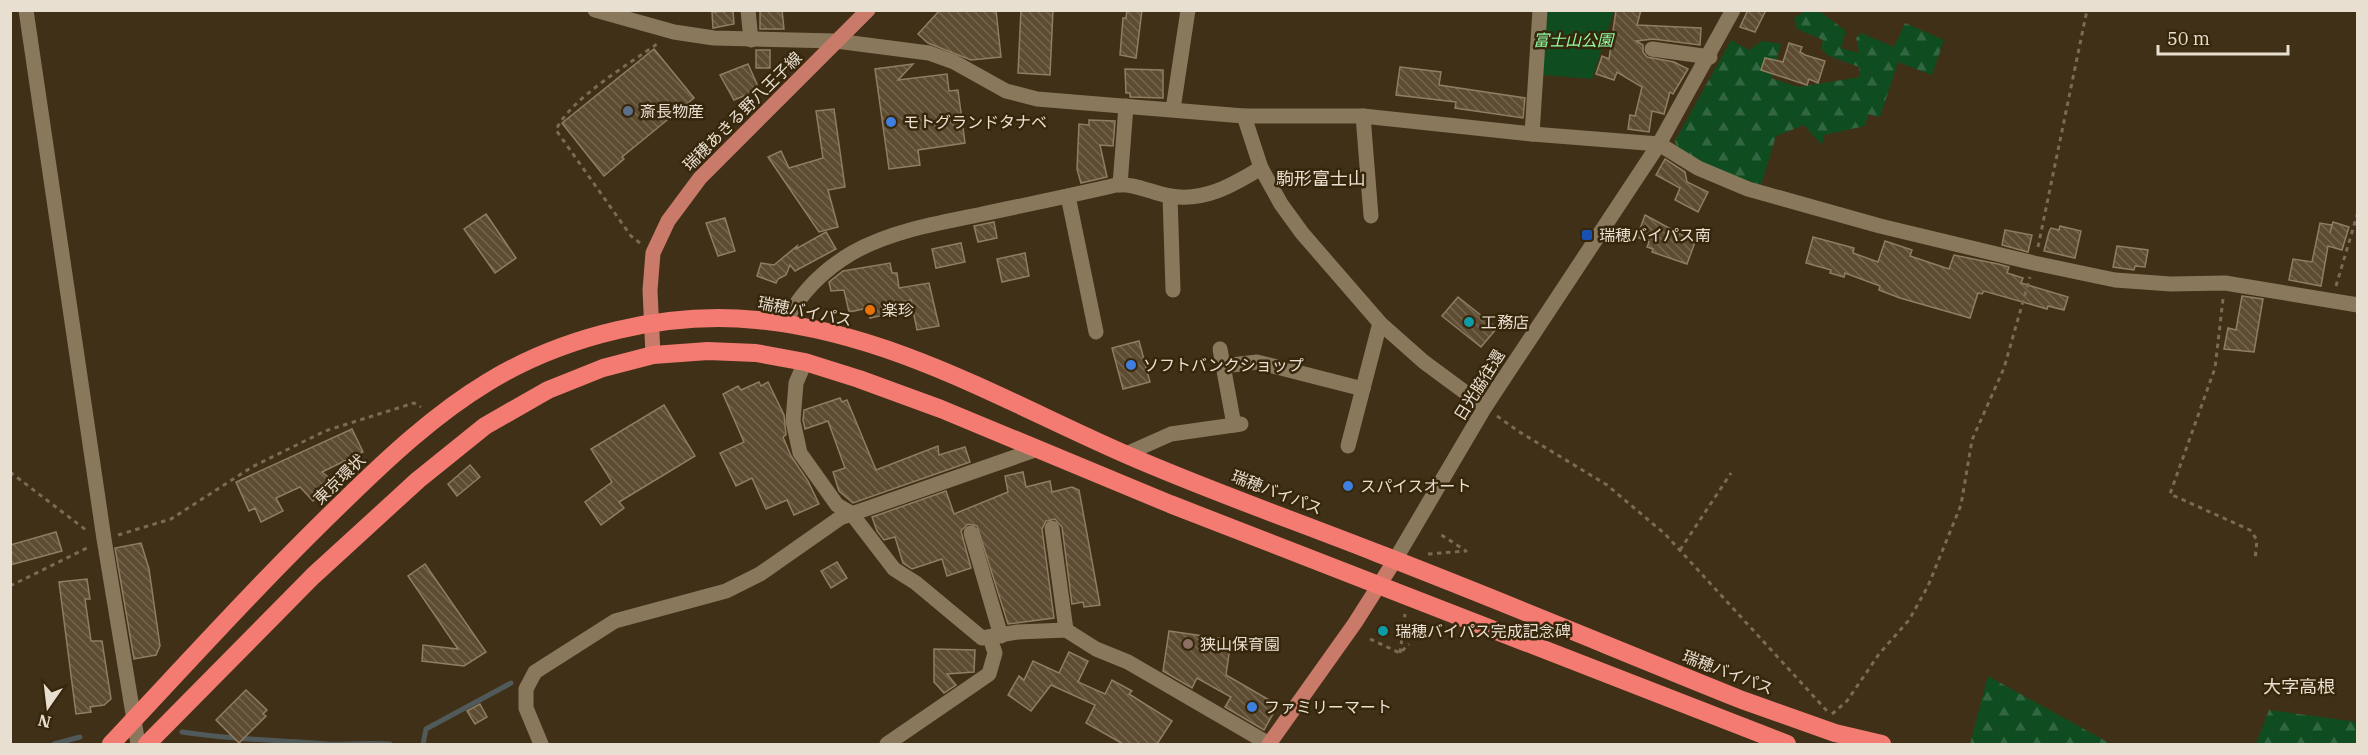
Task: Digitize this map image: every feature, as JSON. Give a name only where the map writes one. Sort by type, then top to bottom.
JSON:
[{"type":"highway","name":"瑞穂バイパス","points":[[650,322],[722,318],[784,324],[850,339],[940,367],[1126,454],[1742,700],[1833,724],[1882,744]]},
{"type":"highway","name":"東京環状","points":[[111,744],[287,556],[384,462],[439,417],[488,381],[524,363],[581,340],[650,322]]},
{"type":"highway","points":[[147,744],[313,576],[418,480],[485,426],[548,390],[603,368],[653,355],[708,351],[756,353],[805,362],[869,382],[1170,504],[1787,744]]},
{"type":"main road","name":"瑞穂あきる野八王子線","points":[[653,355],[650,322],[653,253],[668,221],[700,178],[868,10]]},
{"type":"main road","name":"日光脇往還","points":[[1269,744],[1395,560]]},
{"type":"street","points":[[26,10],[104,539],[138,744]]},
{"type":"street","points":[[595,10],[674,32],[751,40],[837,41],[929,53],[954,62],[1006,91],[1038,99],[1244,116],[1363,116],[1532,134],[1659,144],[1698,168],[1748,189],[1880,226],[2034,263],[2115,280],[2171,284],[2225,283],[2358,305]]},
{"type":"street","points":[[748,10],[751,40]]},
{"type":"street","points":[[1173,109],[1188,10]]},
{"type":"street","points":[[1532,134],[1540,10]]},
{"type":"street","name":"日光脇往還","points":[[1395,560],[1485,407],[1659,144],[1710,57],[1733,10]]},
{"type":"street","points":[[1652,49],[1710,57]]},
{"type":"street","points":[[1120,184],[1126,105]]},
{"type":"street","points":[[1244,116],[1261,168],[1281,204],[1302,233],[1380,322],[1424,362],[1485,407]]},
{"type":"street","points":[[1363,116],[1371,216]]},
{"type":"street","points":[[784,324],[796,301],[830,267],[853,252],[879,241],[936,224],[1120,184],[1170,196],[1197,196],[1225,189],[1261,168]]},
{"type":"street","points":[[1068,196],[1096,332]]},
{"type":"street","points":[[1170,196],[1173,290]]},
{"type":"street","points":[[1348,446],[1380,322]]},
{"type":"street","points":[[1126,454],[1170,434],[1238,424],[1220,349]]},
{"type":"street","points":[[805,362],[796,383],[793,421],[800,453],[837,505],[851,513],[894,569],[916,583],[982,638],[1018,632],[1066,630],[1096,649],[1128,662],[1269,744]]},
{"type":"street","points":[[1223,366],[1257,362],[1363,389]]},
{"type":"street","points":[[541,744],[526,708],[526,689],[535,672],[615,621],[726,591],[760,574],[851,513],[1038,449]]},
{"type":"street","points":[[1052,528],[1066,630]]},
{"type":"street","points":[[887,744],[989,674],[994,666],[996,637],[972,533]]},
{"type":"path","points":[[1485,407],[1518,431],[1607,485],[1665,534],[1833,724],[1879,654],[1909,620],[1946,546],[1961,506],[1972,440],[2004,368],[2034,263],[2087,10]]},
{"type":"path","points":[[653,253],[631,237],[556,130],[570,110],[613,75],[674,32]]},
{"type":"path","points":[[2332,300],[2358,212]]},
{"type":"path","points":[[2225,283],[2215,368],[2170,494],[2250,530],[2257,540],[2255,560]]},
{"type":"path","points":[[10,586],[104,539],[171,519],[252,467],[325,430],[414,403],[439,417]]},
{"type":"path","points":[[10,472],[79,526],[104,539]]},
{"type":"path","points":[[1680,550],[1731,473]]},
{"type":"path","points":[[1428,553],[1466,552],[1440,534]]},
{"type":"path","points":[[1370,639],[1400,653],[1409,644]]},
{"type":"green space","name":"富士山公園","points":[[1546,11],[1614,11],[1592,79],[1542,75]]},
{"type":"green space","points":[[1805,11],[1819,11],[1846,31],[1841,48],[1859,53],[1856,38],[1861,33],[1894,47],[1905,23],[1944,40],[1932,75],[1898,62],[1880,117],[1868,114],[1865,126],[1824,135],[1822,145],[1804,125],[1776,136],[1761,185],[1723,173],[1678,151],[1675,141],[1731,40],[1749,50],[1762,41],[1781,44],[1771,78],[1799,87],[1860,77],[1859,67],[1829,56],[1821,49],[1823,40],[1797,29],[1794,18]]},
{"type":"green space","points":[[1988,676],[2111,744],[1970,744]]},
{"type":"green space","points":[[2269,710],[2357,722],[2357,744],[2256,744]]},
{"type":"building","points":[[760,10],[782,10],[784,29],[760,29]]},
{"type":"building","points":[[940,10],[996,10],[1001,57],[971,60],[928,43],[918,34]]},
{"type":"building","points":[[1021,10],[1053,10],[1050,75],[1018,73]]},
{"type":"building","points":[[1127,10],[1142,10],[1136,58],[1120,55],[1123,18],[1126,18]]},
{"type":"building","points":[[1616,10],[1641,10],[1637,25],[1701,28],[1700,45],[1653,39],[1636,41],[1643,45],[1643,52],[1647,57],[1674,62],[1688,69],[1673,94],[1670,92],[1664,114],[1652,111],[1649,132],[1628,129],[1630,115],[1635,116],[1642,87],[1617,72],[1614,80],[1596,74],[1602,56],[1609,59]]},
{"type":"building","points":[[1748,10],[1766,10],[1755,32],[1740,27]]},
{"type":"building","points":[[733,11],[734,24],[713,28],[712,12]]},
{"type":"building","points":[[1789,43],[1802,47],[1800,52],[1805,55],[1825,61],[1818,83],[1809,79],[1807,85],[1761,70],[1765,58],[1783,62]]},
{"type":"building","name":"斎長物産","points":[[654,49],[694,98],[622,157],[624,159],[604,176],[562,123]]},
{"type":"building","points":[[756,50],[770,50],[770,68],[756,68]]},
{"type":"building","points":[[748,64],[757,84],[756,91],[734,100],[720,75]]},
{"type":"building","points":[[913,64],[898,80],[947,74],[949,91],[958,90],[965,143],[918,150],[920,165],[889,169],[875,69]]},
{"type":"building","points":[[1400,67],[1441,72],[1439,85],[1525,98],[1523,118],[1455,108],[1456,102],[1396,95]]},
{"type":"building","points":[[1125,69],[1163,70],[1163,98],[1130,97],[1130,93],[1126,93]]},
{"type":"building","points":[[834,109],[845,187],[828,190],[838,227],[819,232],[768,157],[781,151],[789,168],[823,158],[816,111]]},
{"type":"building","points":[[1089,120],[1115,121],[1113,146],[1100,145],[1107,177],[1081,183],[1077,169],[1079,124],[1089,125]]},
{"type":"building","points":[[1665,159],[1685,172],[1687,182],[1708,192],[1698,212],[1675,200],[1680,188],[1656,175]]},
{"type":"building","points":[[486,214],[516,258],[495,273],[464,229]]},
{"type":"building","points":[[1645,215],[1695,242],[1687,264],[1652,252],[1653,249],[1647,247],[1649,242],[1637,237]]},
{"type":"building","points":[[725,218],[735,251],[718,256],[706,223]]},
{"type":"building","points":[[994,222],[997,238],[978,242],[974,226]]},
{"type":"building","points":[[2333,222],[2349,227],[2342,250],[2328,246],[2321,286],[2289,280],[2293,259],[2312,262],[2320,223],[2332,225],[2330,233]]},
{"type":"building","points":[[2060,226],[2081,231],[2075,258],[2044,251],[2051,228],[2059,230]]},
{"type":"building","points":[[2005,230],[2032,235],[2028,252],[2002,245]]},
{"type":"building","points":[[826,232],[836,249],[795,271],[790,265],[786,275],[778,279],[776,283],[757,276],[761,263],[774,265],[797,246],[796,249]]},
{"type":"building","points":[[1813,237],[1854,248],[1853,253],[1878,262],[1885,241],[1912,250],[1910,256],[1949,269],[1954,255],[1998,264],[2009,267],[2007,273],[2023,278],[2021,283],[2068,297],[2064,310],[2048,306],[2047,309],[1984,291],[1982,294],[1978,293],[1970,318],[1900,298],[1879,290],[1880,286],[1845,273],[1844,277],[1830,273],[1831,270],[1806,263]]},
{"type":"building","points":[[961,243],[965,262],[936,268],[932,249]]},
{"type":"building","points":[[2117,246],[2148,250],[2145,267],[2135,266],[2134,270],[2113,267]]},
{"type":"building","points":[[1025,253],[1029,276],[1002,282],[997,259]]},
{"type":"building","points":[[890,263],[892,273],[897,273],[899,288],[929,283],[939,326],[917,330],[911,300],[882,307],[884,315],[870,318],[868,308],[849,312],[844,290],[831,291],[829,282],[843,271]]},
{"type":"building","points":[[2242,296],[2263,299],[2254,352],[2224,349],[2228,328],[2236,330]]},
{"type":"building","name":"工務店","points":[[1458,297],[1497,328],[1481,347],[1442,316]]},
{"type":"building","name":"ソフトバンクショップ","points":[[1139,341],[1150,382],[1123,389],[1112,348]]},
{"type":"building","points":[[759,382],[761,386],[768,382],[784,415],[786,435],[783,437],[791,456],[808,481],[819,504],[794,515],[787,500],[766,509],[752,478],[736,486],[720,453],[744,442],[723,394],[738,386],[741,390]]},
{"type":"building","points":[[840,398],[842,402],[847,400],[876,470],[938,446],[939,455],[965,447],[970,462],[853,503],[839,491],[833,472],[845,468],[828,421],[805,429],[803,420],[804,410]]},
{"type":"building","points":[[664,405],[695,456],[619,502],[624,508],[601,525],[585,502],[612,482],[591,449]]},
{"type":"building","points":[[352,429],[363,452],[322,472],[333,481],[313,501],[300,487],[276,498],[283,511],[261,522],[255,508],[249,511],[236,482]]},
{"type":"building","points":[[470,465],[480,477],[457,496],[448,484]]},
{"type":"building","points":[[1023,472],[1026,487],[1050,481],[1052,492],[1072,487],[1079,490],[1100,605],[1084,607],[1083,602],[1072,604],[1062,527],[1055,519],[1046,521],[1042,529],[1054,618],[1008,624],[977,526],[968,524],[961,531],[971,568],[947,576],[942,559],[912,569],[903,563],[895,537],[884,540],[877,531],[872,517],[946,491],[954,514],[1008,492],[1005,476]]},
{"type":"building","points":[[56,532],[62,551],[10,565],[10,545]]},
{"type":"building","points":[[141,543],[149,569],[160,646],[156,655],[134,659],[115,548]]},
{"type":"building","points":[[837,562],[847,578],[831,588],[821,571]]},
{"type":"building","points":[[425,564],[486,652],[464,666],[422,661],[423,645],[458,649],[408,576]]},
{"type":"building","points":[[87,579],[90,599],[85,599],[91,641],[102,641],[111,699],[104,705],[90,707],[91,712],[76,714],[59,582]]},
{"type":"building","points":[[1169,631],[1231,640],[1226,675],[1278,705],[1264,730],[1225,707],[1231,697],[1197,678],[1192,688],[1163,671]]},
{"type":"building","points":[[934,649],[975,650],[974,672],[947,674],[956,685],[944,693],[934,682]]},
{"type":"building","points":[[1069,652],[1088,661],[1078,682],[1105,694],[1112,680],[1132,691],[1129,694],[1172,721],[1157,744],[1123,744],[1086,723],[1095,705],[1051,685],[1031,711],[1008,695],[1019,676],[1024,680],[1033,661],[1059,673]]},
{"type":"building","points":[[246,690],[267,710],[263,714],[266,716],[239,743],[216,720]]},
{"type":"building","points":[[480,704],[487,717],[475,724],[467,711]]},
{"type":"waterway","points":[[423,744],[426,729],[511,683]]},
{"type":"waterway","points":[[182,732],[329,744],[390,744]]},
{"type":"waterway","points":[[54,744],[80,737]]},
{"type":"place","name":"斎長物産","points":[[628,111]]},
{"type":"place","name":"モトグランドタナベ","points":[[891,122]]},
{"type":"place","name":"瑞穂バイパス南","points":[[1587,235]]},
{"type":"place","name":"楽珍","points":[[870,310]]},
{"type":"place","name":"工務店","points":[[1469,322]]},
{"type":"place","name":"ソフトバンクショップ","points":[[1131,365]]},
{"type":"place","name":"スパイスオート","points":[[1348,486]]},
{"type":"place","name":"瑞穂バイパス完成記念碑","points":[[1383,631]]},
{"type":"place","name":"狭山保育園","points":[[1188,644]]},
{"type":"place","name":"ファミリーマート","points":[[1252,707]]},
{"type":"district","name":"駒形富士山","points":[[1321,179]]},
{"type":"district","name":"大字高根","points":[[2299,687]]}]
